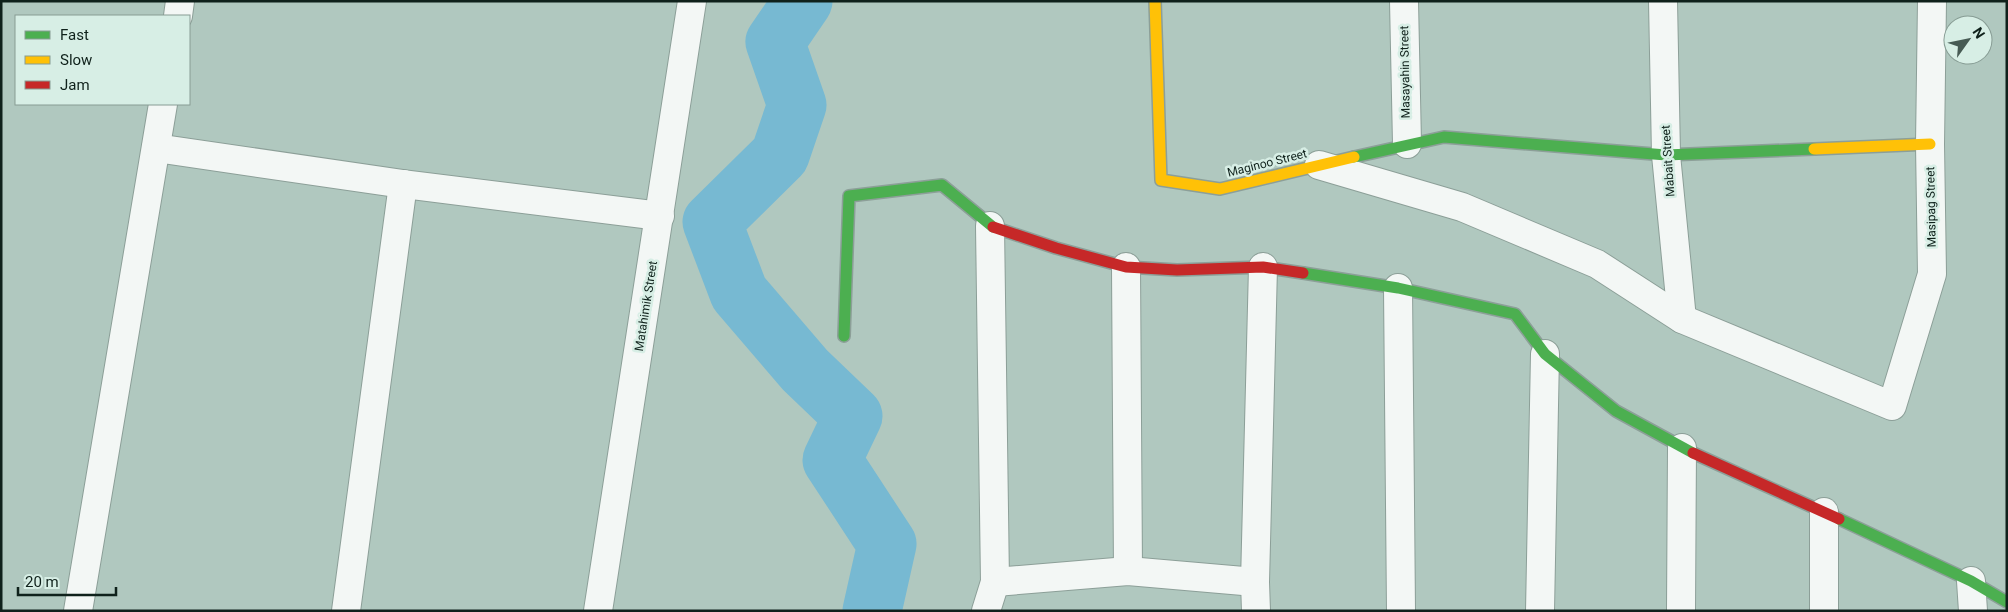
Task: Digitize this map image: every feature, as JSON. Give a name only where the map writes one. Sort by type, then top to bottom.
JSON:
[{"type":"street","points":[[178,15],[180,1]]},
{"type":"street","name":"Matahimik Street","points":[[598,611],[692,1]]},
{"type":"street","name":"Maginoo Street","points":[[1156,1],[1161,180],[1220,189],[1407,144],[1444,137],[1666,155],[1930,144]]},
{"type":"street","name":"Masayahin Street","points":[[1404,1],[1407,144]]},
{"type":"street","name":"Mabait Street","points":[[1663,1],[1666,155],[1682,319]]},
{"type":"street","name":"Masipag Street","points":[[1682,319],[1892,406],[1932,274],[1930,144],[1932,1]]},
{"type":"street","points":[[78,611],[163,105]]},
{"type":"street","points":[[156,148],[403,184],[660,216]]},
{"type":"street","points":[[1319,165],[1462,207],[1588,260],[1682,319]]},
{"type":"street","points":[[346,611],[403,184]]},
{"type":"street","points":[[844,336],[849,196],[942,186],[990,226],[1056,248],[1126,267],[1177,270],[1262,267],[1398,288],[1514,314],[1545,354],[1616,411],[1682,448],[1971,581],[2007,602]]},
{"type":"street","points":[[986,611],[995,582],[990,226]]},
{"type":"street","points":[[1126,267],[1128,572]]},
{"type":"street","points":[[1256,611],[1254,582],[1262,267]]},
{"type":"street","points":[[1398,288],[1401,611]]},
{"type":"street","points":[[1540,611],[1545,354]]},
{"type":"street","points":[[1681,611],[1682,448]]},
{"type":"street","points":[[1824,512],[1824,611]]},
{"type":"street","points":[[995,582],[1128,572],[1254,582]]},
{"type":"street","points":[[1971,581],[1973,611]]},
{"type":"waterway","points":[[803,1],[775,42],[797,105],[780,155],[712,222],[739,293],[805,370],[853,416],[832,460],[887,544],[872,611]]},
{"type":"traffic: fast","points":[[1354,157],[1444,137],[1666,155],[1814,149]]},
{"type":"traffic: fast","points":[[844,336],[849,196],[942,185],[993,227]]},
{"type":"traffic: fast","points":[[1303,273],[1398,288],[1515,314],[1545,354],[1616,411],[1693,453]]},
{"type":"traffic: fast","points":[[1839,519],[1971,581],[2007,602]]},
{"type":"traffic: slow","points":[[1155,1],[1161,180],[1220,189],[1354,157]]},
{"type":"traffic: slow","points":[[1814,149],[1930,144]]},
{"type":"traffic: jam","points":[[993,227],[1056,248],[1126,267],[1177,270],[1263,267],[1303,273]]},
{"type":"traffic: jam","points":[[1693,453],[1839,519]]}]
